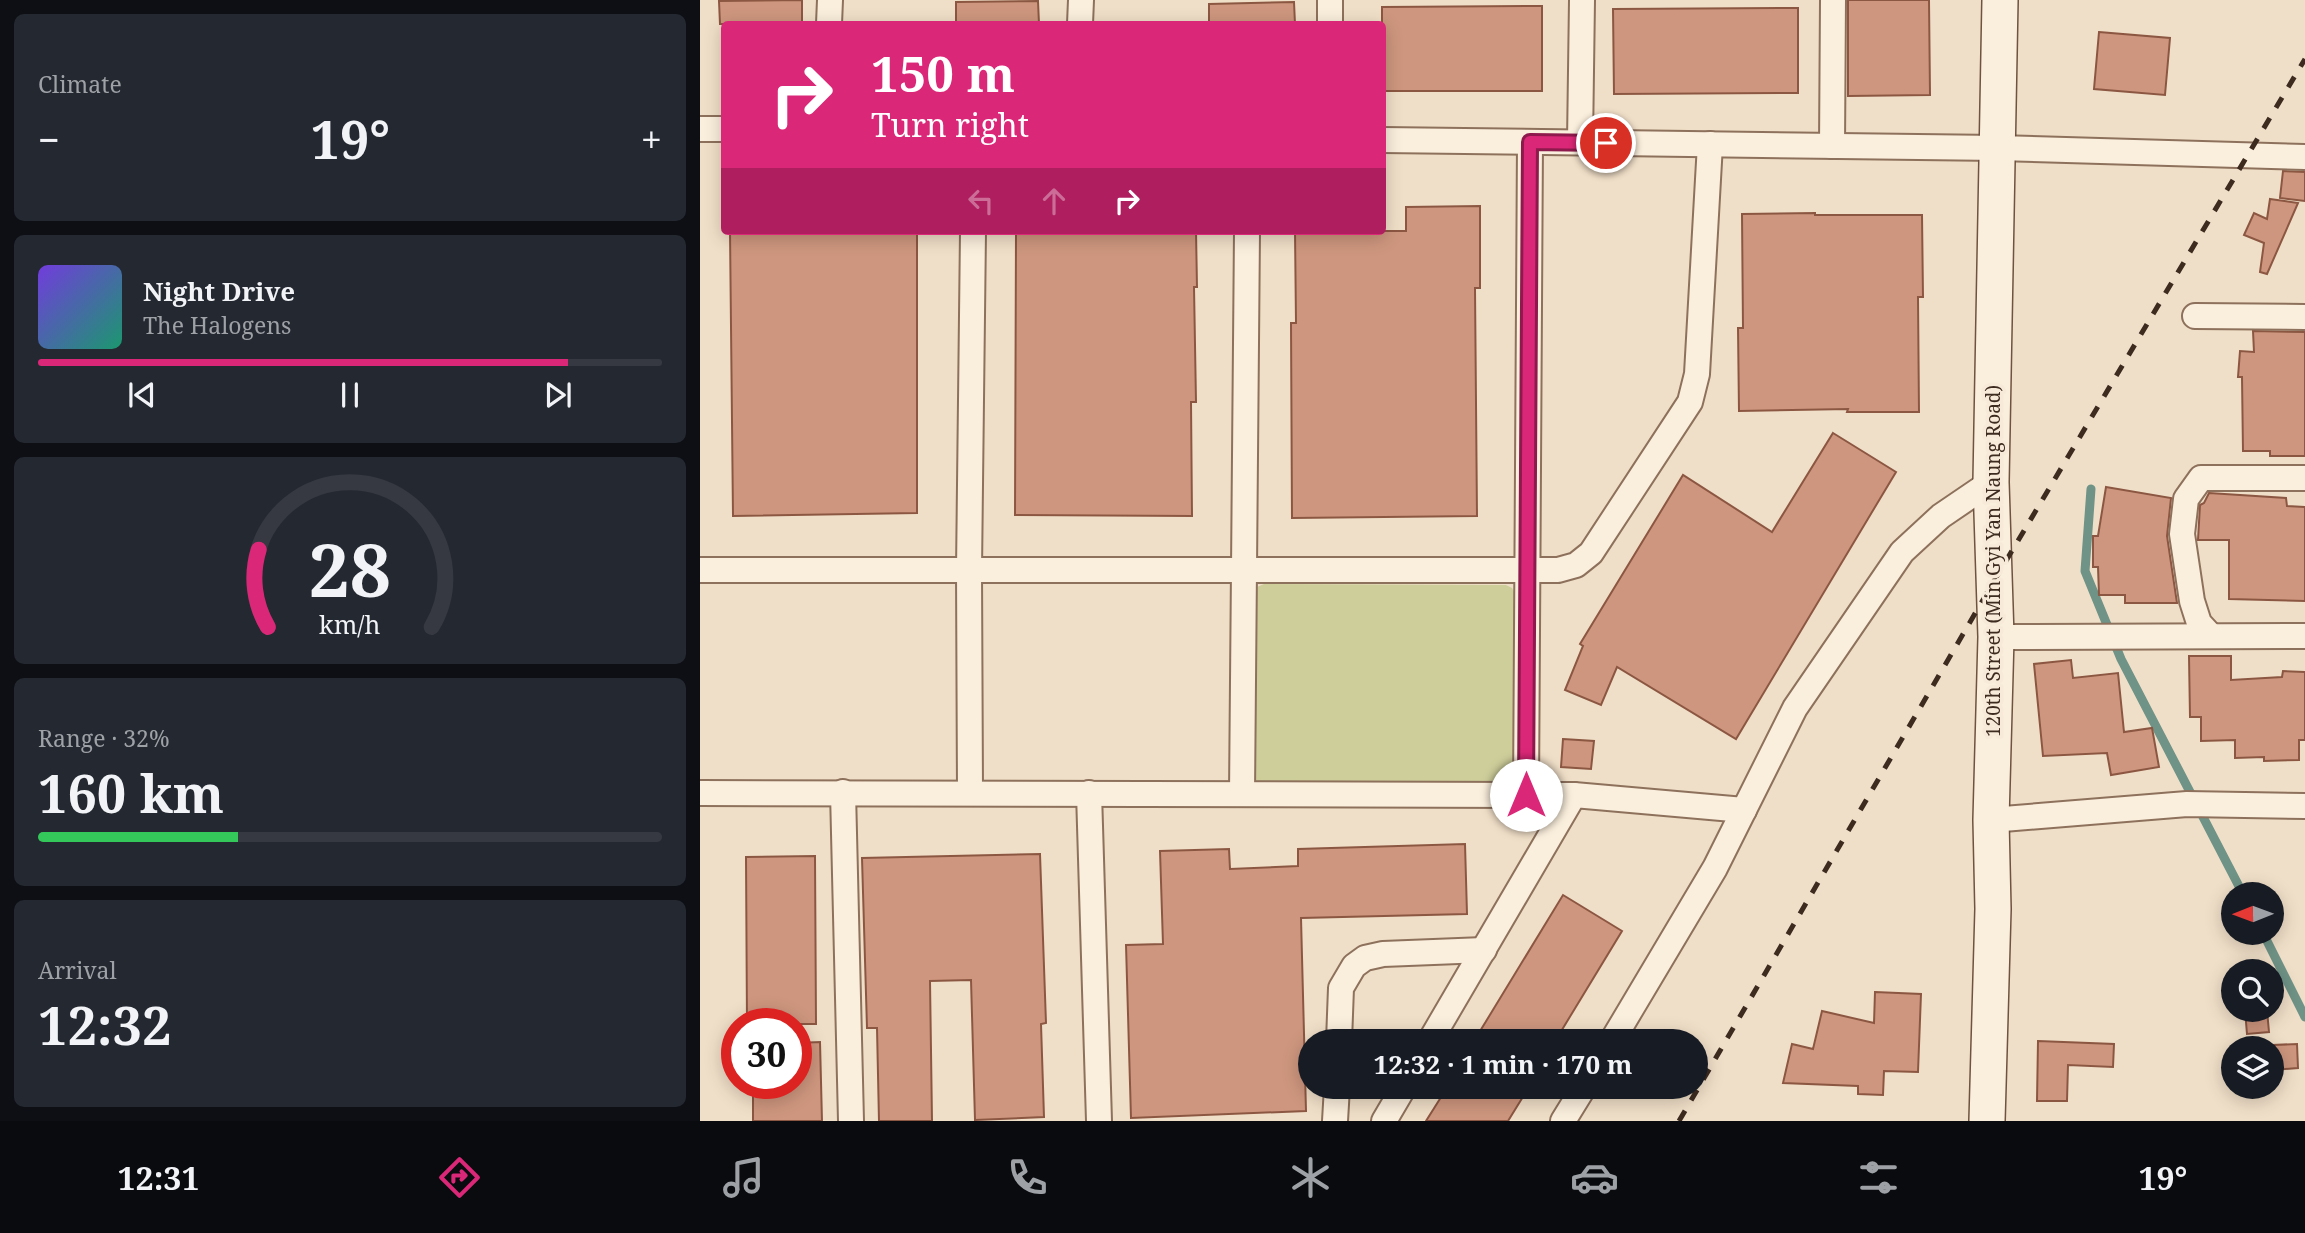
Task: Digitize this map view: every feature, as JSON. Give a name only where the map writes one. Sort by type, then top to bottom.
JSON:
[{"type":"street","points":[[829,21],[830,0]]},
{"type":"street","points":[[1080,21],[1081,0]]},
{"type":"street","points":[[1330,0],[1330,21]]},
{"type":"street","points":[[1580,142],[1582,0]]},
{"type":"street","points":[[1832,146],[1833,0]]},
{"type":"street","name":"120th Street (Min Gyi Yan Naung Road)","points":[[1987,1121],[1993,909],[1991,820],[1996,637],[1991,482],[2000,0]]},
{"type":"street","points":[[700,129],[721,129]]},
{"type":"street","points":[[1386,140],[1998,148],[2305,157]]},
{"type":"street","points":[[1526,795],[1530,142]]},
{"type":"street","points":[[700,570],[1558,570],[1576,565],[1591,552],[1690,402],[1697,374],[1710,144]]},
{"type":"street","points":[[970,792],[969,570],[973,235]]},
{"type":"street","points":[[1242,793],[1247,235]]},
{"type":"street","points":[[2195,316],[2305,317]]},
{"type":"street","points":[[2211,636],[2199,623],[2185,567],[2182,534],[2186,499],[2200,478],[2305,478]]},
{"type":"street","points":[[1619,1029],[1715,868],[1796,708],[1902,552],[1941,516],[1991,482]]},
{"type":"street","points":[[1996,637],[2305,636]]},
{"type":"street","points":[[843,792],[851,1121]]},
{"type":"street","points":[[700,793],[1574,795],[1744,810]]},
{"type":"street","points":[[1089,793],[1099,1121]]},
{"type":"street","points":[[1437,1029],[1574,795]]},
{"type":"street","points":[[1991,820],[2187,804],[2305,806]]},
{"type":"street","points":[[1339,1029],[1341,988],[1354,966],[1365,958],[1382,954],[1483,950]]},
{"type":"street","points":[[1335,1121],[1336,1099]]},
{"type":"street","points":[[1384,1121],[1397,1099]]},
{"type":"street","points":[[1563,1121],[1577,1099]]},
{"type":"green space","points":[[1264,584],[1506,585],[1512,588],[1516,595],[1516,779],[1512,784],[1256,783],[1252,776],[1254,594],[1257,587]]},
{"type":"building","points":[[802,0],[802,21],[721,21],[720,24],[719,1]]},
{"type":"building","points":[[1848,0],[1929,0],[1930,95],[1848,96]]},
{"type":"building","points":[[1038,1],[1039,21],[956,21],[956,2]]},
{"type":"building","points":[[1294,2],[1295,21],[1209,21],[1209,4]]},
{"type":"building","points":[[1542,6],[1542,91],[1386,91],[1386,21],[1382,21],[1382,7]]},
{"type":"building","points":[[1798,8],[1798,93],[1614,94],[1613,9]]},
{"type":"building","points":[[2099,32],[2170,38],[2165,95],[2094,89]]},
{"type":"building","points":[[2283,171],[2305,172],[2305,201],[2280,198]]},
{"type":"building","points":[[2270,199],[2298,203],[2267,274],[2260,272],[2264,243],[2244,235],[2254,213],[2267,219]]},
{"type":"building","points":[[1480,206],[1480,288],[1475,288],[1477,516],[1292,518],[1291,323],[1296,323],[1295,235],[1386,235],[1386,231],[1406,231],[1406,207]]},
{"type":"building","points":[[1742,214],[1922,215],[1923,297],[1918,297],[1919,412],[1847,412],[1848,409],[1739,411],[1738,328],[1743,328]]},
{"type":"building","points":[[730,235],[917,235],[917,513],[733,516]]},
{"type":"building","points":[[1016,235],[1196,235],[1196,402],[1191,402],[1192,516],[1015,515]]},
{"type":"building","points":[[2253,331],[2305,332],[2305,456],[2270,456],[2270,451],[2243,451],[2242,377],[2238,377],[2240,351],[2254,352]]},
{"type":"building","points":[[1833,433],[1896,472],[1736,739],[1617,667],[1601,705],[1565,690],[1583,646],[1580,644],[1683,475],[1772,532]]},
{"type":"building","points":[[2106,487],[2171,498],[2167,536],[2177,603],[2125,603],[2125,595],[2099,595],[2098,567],[2093,567],[2093,536],[2098,536]]},
{"type":"building","points":[[2209,493],[2286,498],[2287,506],[2305,507],[2305,601],[2229,599],[2229,540],[2198,540],[2200,505]]},
{"type":"building","points":[[2189,656],[2231,656],[2231,680],[2282,677],[2283,671],[2305,672],[2305,740],[2299,740],[2299,760],[2235,758],[2235,740],[2201,741],[2201,717],[2190,717]]},
{"type":"building","points":[[2071,660],[2073,678],[2118,673],[2124,732],[2152,728],[2159,767],[2111,775],[2107,753],[2043,756],[2034,664]]},
{"type":"building","points":[[1563,739],[1594,741],[1591,769],[1561,767]]},
{"type":"building","points":[[1465,844],[1467,914],[1301,918],[1304,1029],[1298,1029],[1298,1099],[1306,1099],[1306,1111],[1131,1118],[1126,945],[1163,944],[1160,851],[1229,849],[1230,869],[1298,866],[1298,849]]},
{"type":"building","points":[[1040,854],[1046,1023],[1041,1024],[1044,1117],[975,1120],[971,980],[930,981],[932,1121],[879,1121],[877,1028],[867,1028],[862,858]]},
{"type":"building","points":[[815,856],[816,1024],[812,1024],[812,1008],[747,1008],[746,857]]},
{"type":"building","points":[[1563,895],[1622,931],[1562,1029],[1481,1029]]},
{"type":"building","points":[[1875,992],[1921,994],[1918,1072],[1884,1071],[1883,1095],[1858,1094],[1858,1086],[1783,1083],[1792,1044],[1813,1049],[1822,1011],[1874,1023]]},
{"type":"building","points":[[2246,1022],[2268,1022],[2269,1032],[2247,1034]]},
{"type":"building","points":[[2038,1041],[2114,1044],[2113,1067],[2068,1065],[2067,1101],[2037,1101]]},
{"type":"building","points":[[812,1042],[820,1042],[822,1121],[753,1121],[753,1099],[812,1099]]},
{"type":"building","points":[[2297,1044],[2298,1068],[2284,1069],[2284,1045]]},
{"type":"building","points":[[1440,1099],[1522,1099],[1508,1121],[1426,1121]]},
{"type":"waterway","points":[[2091,489],[2085,571],[2121,659],[2237,882]]},
{"type":"waterway","points":[[2269,945],[2305,1017]]},
{"type":"railway","points":[[1679,1121],[1994,581],[2305,59]]},
{"type":"route","points":[[1526,795],[1530,142],[1606,143]]}]
